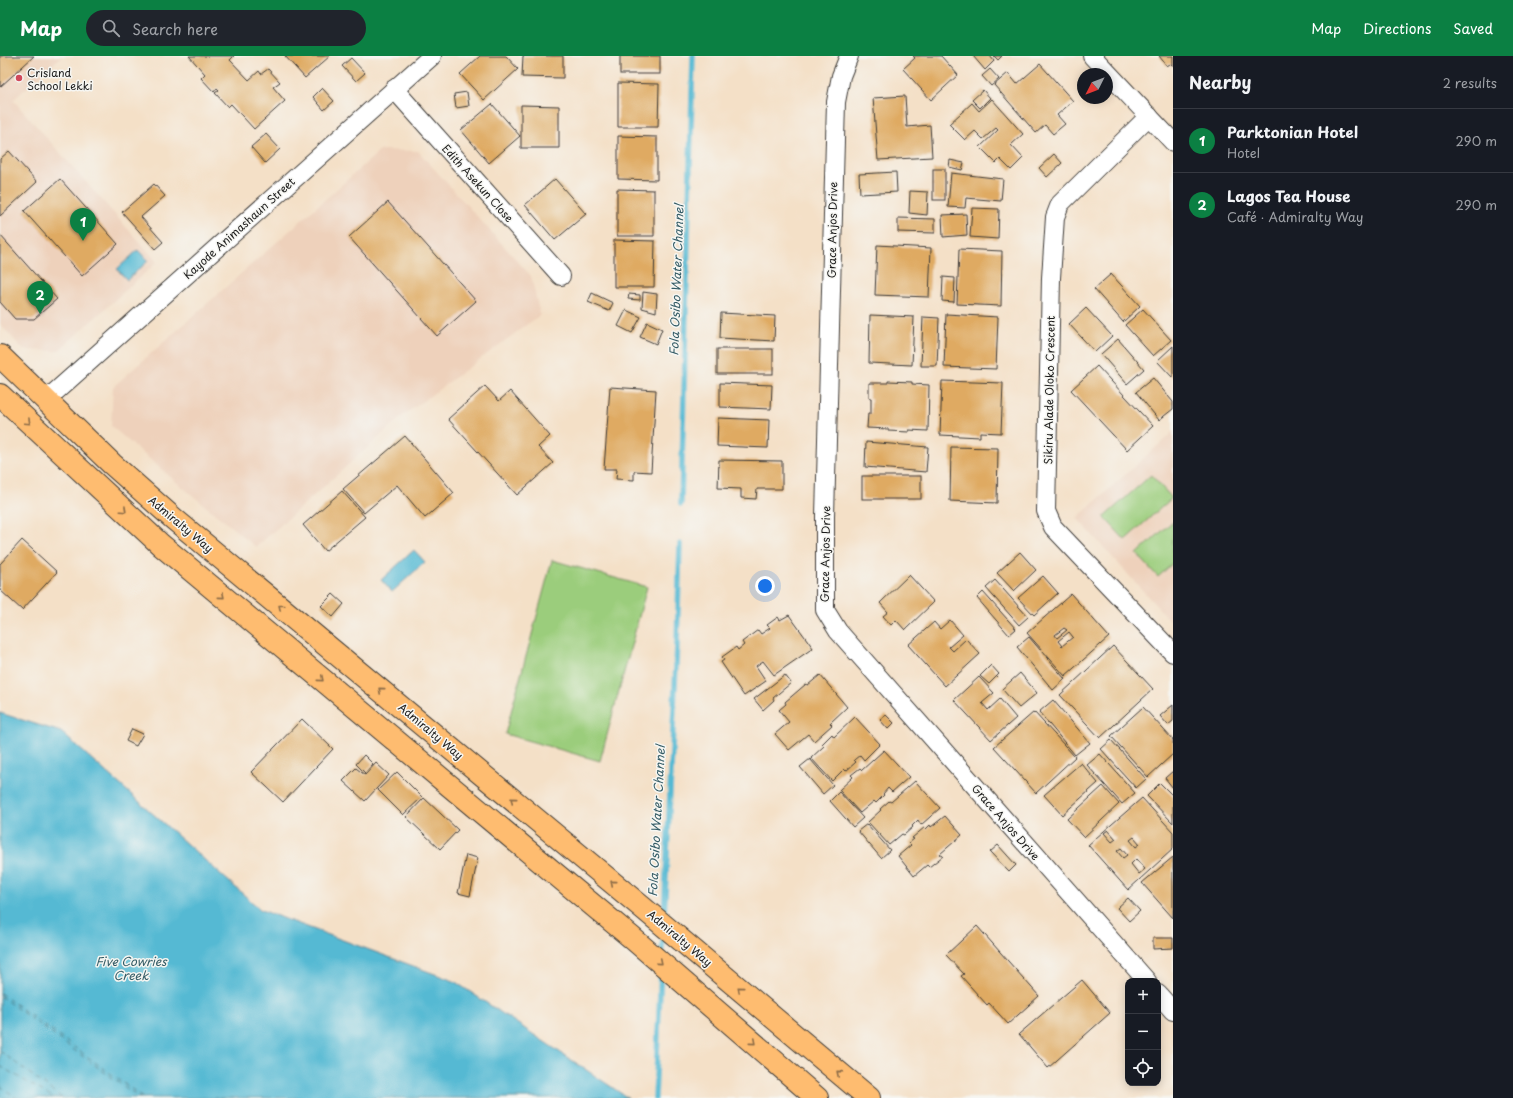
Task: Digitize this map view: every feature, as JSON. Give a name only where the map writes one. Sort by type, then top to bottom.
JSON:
[{"type":"main road","name":"Admiralty Way","points":[[0,356],[112,464],[174,519],[643,908],[869,1098]]},
{"type":"main road","points":[[0,395],[161,545],[631,937],[817,1098]]},
{"type":"street","name":"Kayode Animashaun Street","points":[[45,401],[432,56]]},
{"type":"street","name":"Grace Anjos Drive","points":[[850,56],[840,76],[836,102],[826,492],[825,610],[838,631],[1144,978]]},
{"type":"street","points":[[1092,56],[1173,142]]},
{"type":"street","name":"Edith Asekun Close","points":[[394,89],[561,276]]},
{"type":"street","name":"Sikiru Alade Oloko Crescent","points":[[1149,116],[1060,204],[1055,217],[1051,278],[1046,511],[1053,526],[1173,653]]},
{"type":"shaded area","points":[[0,56],[62,56],[13,100],[157,262],[58,351],[24,350],[0,324]]},
{"type":"shaded area","points":[[381,150],[418,151],[531,276],[540,315],[404,415],[256,547],[181,486],[111,426],[113,387]]},
{"type":"shaded area","points":[[1173,432],[1173,624],[1077,518]]},
{"type":"green space","points":[[1151,475],[1172,498],[1125,540],[1104,517]]},
{"type":"green space","points":[[1173,521],[1173,563],[1158,577],[1137,554]]},
{"type":"green space","points":[[552,560],[647,587],[600,761],[505,734]]},
{"type":"water","points":[[138,250],[148,261],[127,280],[117,269]]},
{"type":"water","points":[[414,550],[425,562],[392,592],[381,580]]},
{"type":"water","name":"Five Cowries Creek","points":[[0,713],[61,732],[261,910],[454,981],[628,1098],[0,1098]]},
{"type":"building","points":[[0,56],[34,56],[0,87]]},
{"type":"building","points":[[189,56],[234,56],[230,60],[249,80],[259,71],[261,74],[268,69],[280,82],[273,87],[285,101],[254,129],[231,104],[228,107],[215,93],[219,90],[217,88],[214,92],[201,78],[205,74]]},
{"type":"building","points":[[285,56],[330,56],[305,78]]},
{"type":"building","points":[[480,56],[506,56],[518,69],[484,100],[460,74]]},
{"type":"building","points":[[523,56],[563,56],[563,78],[522,77]]},
{"type":"building","points":[[620,56],[660,56],[660,74],[620,74]]},
{"type":"building","points":[[913,56],[941,56],[958,75],[931,100],[903,69],[915,58]]},
{"type":"building","points":[[973,56],[990,56],[994,61],[985,70]]},
{"type":"building","points":[[994,56],[1002,56],[998,60]]},
{"type":"building","points":[[1159,56],[1173,56],[1173,67],[1170,64],[1167,66]]},
{"type":"building","points":[[351,58],[365,73],[356,81],[342,66]]},
{"type":"building","points":[[1040,64],[1073,101],[1057,115],[1065,124],[1053,134],[1045,125],[1036,133],[994,85],[1008,73],[1017,84]]},
{"type":"building","points":[[990,69],[999,79],[991,86],[982,76]]},
{"type":"building","points":[[618,83],[659,84],[658,127],[618,127]]},
{"type":"building","points":[[322,88],[334,101],[324,110],[313,97]]},
{"type":"building","points":[[983,90],[990,98],[980,108],[972,100]]},
{"type":"building","points":[[467,92],[469,106],[456,108],[454,94]]},
{"type":"building","points":[[905,96],[907,127],[930,125],[932,157],[878,160],[873,98]]},
{"type":"building","points":[[992,99],[1023,134],[1011,145],[1023,158],[1011,170],[1000,159],[996,163],[980,147],[998,130],[996,128],[983,139],[975,131],[965,140],[949,124],[972,103],[979,111]]},
{"type":"building","points":[[492,104],[520,136],[489,163],[461,130]]},
{"type":"building","points":[[521,105],[559,106],[559,148],[521,148]]},
{"type":"building","points":[[266,134],[280,149],[265,163],[251,147]]},
{"type":"building","points":[[618,136],[657,137],[657,180],[618,179]]},
{"type":"building","points":[[9,151],[37,182],[0,216],[0,159]]},
{"type":"building","points":[[1054,154],[1062,163],[1047,177],[1039,168]]},
{"type":"building","points":[[950,160],[964,163],[962,170],[949,167]]},
{"type":"building","points":[[933,169],[945,169],[945,200],[933,200]]},
{"type":"building","points":[[896,172],[897,192],[860,194],[859,174]]},
{"type":"building","points":[[951,173],[1003,179],[1001,201],[966,198],[965,208],[948,207]]},
{"type":"building","points":[[60,179],[118,244],[82,276],[24,211]]},
{"type":"building","points":[[555,179],[586,214],[555,240],[525,205]]},
{"type":"building","points":[[154,184],[165,196],[141,217],[163,242],[155,249],[122,212]]},
{"type":"building","points":[[617,189],[654,190],[654,236],[617,236]]},
{"type":"building","points":[[910,191],[928,192],[927,215],[909,213]]},
{"type":"building","points":[[388,202],[476,301],[437,336],[349,237]]},
{"type":"building","points":[[972,208],[999,209],[998,239],[970,237]]},
{"type":"building","points":[[966,214],[967,235],[943,237],[942,215]]},
{"type":"building","points":[[898,218],[935,219],[935,233],[898,232]]},
{"type":"building","points":[[0,235],[57,299],[34,319],[15,319],[0,302]]},
{"type":"building","points":[[614,240],[655,241],[654,287],[614,287]]},
{"type":"building","points":[[877,245],[931,248],[929,297],[875,295]]},
{"type":"building","points":[[959,249],[1002,251],[1001,306],[957,304]]},
{"type":"building","points":[[1111,274],[1140,306],[1123,322],[1094,289]]},
{"type":"building","points":[[943,277],[955,278],[954,302],[942,301]]},
{"type":"building","points":[[643,292],[657,294],[656,312],[642,308]]},
{"type":"building","points":[[592,293],[613,303],[609,311],[588,302]]},
{"type":"building","points":[[629,294],[640,295],[640,300],[628,299]]},
{"type":"building","points":[[1086,308],[1112,336],[1095,352],[1069,324]]},
{"type":"building","points":[[1143,309],[1171,340],[1153,356],[1125,325]]},
{"type":"building","points":[[626,310],[641,317],[632,333],[618,326]]},
{"type":"building","points":[[721,313],[775,316],[774,341],[720,338]]},
{"type":"building","points":[[946,314],[998,317],[996,369],[944,367]]},
{"type":"building","points":[[870,315],[914,317],[912,365],[869,363]]},
{"type":"building","points":[[923,317],[939,318],[937,366],[921,366]]},
{"type":"building","points":[[647,322],[662,329],[656,344],[640,337]]},
{"type":"building","points":[[1118,339],[1144,369],[1127,384],[1101,354]]},
{"type":"building","points":[[1173,346],[1173,378],[1157,361]]},
{"type":"building","points":[[717,349],[773,349],[773,374],[717,374]]},
{"type":"building","points":[[1097,366],[1153,426],[1127,450],[1071,390]]},
{"type":"building","points":[[1153,378],[1173,402],[1173,409],[1159,420],[1136,392]]},
{"type":"building","points":[[888,381],[912,382],[912,384],[929,385],[928,431],[888,431],[888,429],[867,428],[868,413],[871,413],[869,383],[888,383]]},
{"type":"building","points":[[942,381],[1003,383],[1001,433],[980,432],[980,437],[940,435]]},
{"type":"building","points":[[720,383],[772,385],[771,409],[720,407]]},
{"type":"building","points":[[485,386],[499,401],[510,391],[550,436],[538,447],[553,463],[517,495],[448,419]]},
{"type":"building","points":[[610,387],[656,390],[651,472],[634,471],[634,480],[616,479],[617,469],[604,469]]},
{"type":"building","points":[[718,418],[769,420],[768,448],[717,446]]},
{"type":"building","points":[[405,436],[454,493],[425,518],[397,485],[364,513],[343,489]]},
{"type":"building","points":[[866,442],[928,447],[926,472],[865,467]]},
{"type":"building","points":[[951,447],[998,448],[997,503],[950,501]]},
{"type":"building","points":[[719,460],[782,461],[782,489],[757,489],[756,499],[741,498],[741,489],[718,488]]},
{"type":"building","points":[[862,476],[921,476],[921,499],[862,499]]},
{"type":"building","points":[[342,491],[365,517],[325,551],[303,525]]},
{"type":"building","points":[[22,540],[57,572],[22,610],[0,590],[0,564]]},
{"type":"building","points":[[1020,552],[1036,570],[1014,591],[997,573]]},
{"type":"building","points":[[909,575],[934,602],[905,630],[896,620],[891,625],[883,616],[888,612],[880,603]]},
{"type":"building","points":[[1043,576],[1058,593],[1034,615],[1018,598]]},
{"type":"building","points":[[995,580],[1028,617],[1019,625],[986,588]]},
{"type":"building","points":[[983,592],[1016,629],[1009,635],[977,598]]},
{"type":"building","points":[[333,594],[344,604],[333,617],[321,606]]},
{"type":"building","points":[[1071,594],[1109,637],[1065,676],[1027,633]],"holes":[[[1064,628],[1067,630],[1057,638],[1055,635]],[[1069,632],[1073,637],[1062,646],[1058,641]]]},
{"type":"building","points":[[789,615],[813,648],[774,675],[763,661],[756,666],[766,681],[744,696],[721,662],[724,660],[722,657],[736,647],[738,650],[744,645],[742,642],[758,630],[761,634],[770,628],[767,625],[778,617],[780,620]]},
{"type":"building","points":[[950,620],[963,635],[949,647],[953,651],[966,639],[980,654],[945,686],[908,645],[934,622],[940,629]]},
{"type":"building","points":[[1029,637],[1065,679],[1053,690],[1017,647]]},
{"type":"building","points":[[1113,646],[1153,689],[1100,738],[1060,695]]},
{"type":"building","points":[[991,665],[999,674],[989,684],[980,676]]},
{"type":"building","points":[[1020,673],[1037,693],[1019,708],[1002,689]]},
{"type":"building","points":[[785,675],[791,683],[773,698],[774,700],[763,710],[754,699]]},
{"type":"building","points":[[820,675],[847,707],[830,723],[832,725],[814,741],[808,734],[789,750],[775,734],[789,722],[779,710],[786,704],[785,702],[806,684],[808,685]]},
{"type":"building","points":[[979,677],[994,693],[982,703],[988,710],[1000,699],[1016,718],[991,740],[954,700]]},
{"type":"building","points":[[1053,700],[1090,743],[1075,755],[1039,712]]},
{"type":"building","points":[[1173,705],[1173,721],[1168,725],[1160,716]]},
{"type":"building","points":[[1143,707],[1173,740],[1173,754],[1148,777],[1111,736]]},
{"type":"building","points":[[1034,712],[1075,757],[1036,793],[994,747]]},
{"type":"building","points":[[886,715],[894,723],[888,729],[880,720]]},
{"type":"building","points":[[855,717],[880,744],[864,760],[860,755],[854,760],[856,762],[846,771],[844,769],[832,781],[811,758],[824,746],[822,744],[832,734],[834,737]]},
{"type":"building","points":[[302,719],[333,749],[283,802],[251,772]]},
{"type":"building","points":[[132,729],[143,734],[136,746],[126,741]]},
{"type":"building","points":[[1111,740],[1146,779],[1136,788],[1101,749]]},
{"type":"building","points":[[884,750],[909,777],[892,792],[888,788],[883,794],[884,795],[876,803],[874,801],[860,813],[839,790],[853,777],[851,775],[860,768],[862,770]]},
{"type":"building","points":[[1100,754],[1135,793],[1122,804],[1087,765]]},
{"type":"building","points":[[364,755],[373,764],[365,773],[356,764]]},
{"type":"building","points":[[810,759],[833,785],[823,794],[800,767]]},
{"type":"building","points":[[376,763],[389,775],[365,801],[343,781],[356,768],[365,775]]},
{"type":"building","points":[[1081,763],[1098,783],[1062,815],[1044,795]]},
{"type":"building","points":[[1173,771],[1173,788],[1165,778]]},
{"type":"building","points":[[397,772],[422,797],[403,815],[378,790]]},
{"type":"building","points":[[915,781],[940,808],[921,825],[918,820],[904,835],[902,834],[889,845],[868,822],[889,801],[891,802]]},
{"type":"building","points":[[1160,783],[1173,796],[1173,823],[1147,796]]},
{"type":"building","points":[[1103,786],[1119,804],[1084,837],[1067,819]]},
{"type":"building","points":[[839,792],[863,818],[853,827],[830,801]]},
{"type":"building","points":[[424,798],[458,830],[440,849],[406,817]]},
{"type":"building","points":[[1142,798],[1173,832],[1173,849],[1128,890],[1088,845]],"holes":[[[1108,830],[1116,839],[1112,842],[1104,833]],[[1134,837],[1140,844],[1136,847],[1130,840]],[[1121,848],[1127,855],[1123,858],[1117,851]],[[1136,859],[1145,869],[1139,874],[1131,864]]]},
{"type":"building","points":[[945,816],[962,835],[940,854],[943,856],[929,867],[927,865],[914,876],[898,856],[911,845],[909,843],[914,839],[912,838],[925,827],[926,829],[930,825],[931,827]]},
{"type":"building","points":[[867,824],[890,850],[881,858],[858,831]]},
{"type":"building","points":[[998,845],[1016,865],[1009,872],[990,852]]},
{"type":"building","points":[[466,855],[478,858],[470,896],[458,893]]},
{"type":"building","points":[[1173,857],[1173,918],[1142,883]]},
{"type":"building","points":[[1128,898],[1140,911],[1129,921],[1117,908]]},
{"type":"building","points":[[977,926],[1039,996],[1008,1024],[989,1003],[987,1005],[961,976],[964,974],[946,955]]},
{"type":"building","points":[[1153,938],[1173,938],[1173,948],[1153,949]]},
{"type":"building","points":[[1082,980],[1110,1013],[1048,1068],[1019,1034]]},
{"type":"waterway","name":"Fola Osibo Water Channel","points":[[681,504],[693,56]]},
{"type":"waterway","name":"Fola Osibo Water Channel","points":[[664,918],[677,645],[680,544]]},
{"type":"waterway","name":"Fola Osibo Water Channel","points":[[662,956],[663,932]]},
{"type":"waterway","name":"Fola Osibo Water Channel","points":[[655,1098],[661,970]]},
{"type":"ferry route","points":[[0,993],[144,1098]]},
{"type":"ferry route","points":[[0,996],[140,1098]]},
{"type":"ferry route","points":[[0,1051],[62,1098]]},
{"type":"ferry route","points":[[0,1066],[54,1098]]},
{"type":"ferry route","points":[[0,1086],[17,1098]]},
{"type":"place","name":"Crisland School Lekki","points":[[19,78]]},
{"type":"place","name":"Parktonian Hotel","points":[[83,241]]},
{"type":"place","name":"Lagos Tea House","points":[[40,314]]}]
